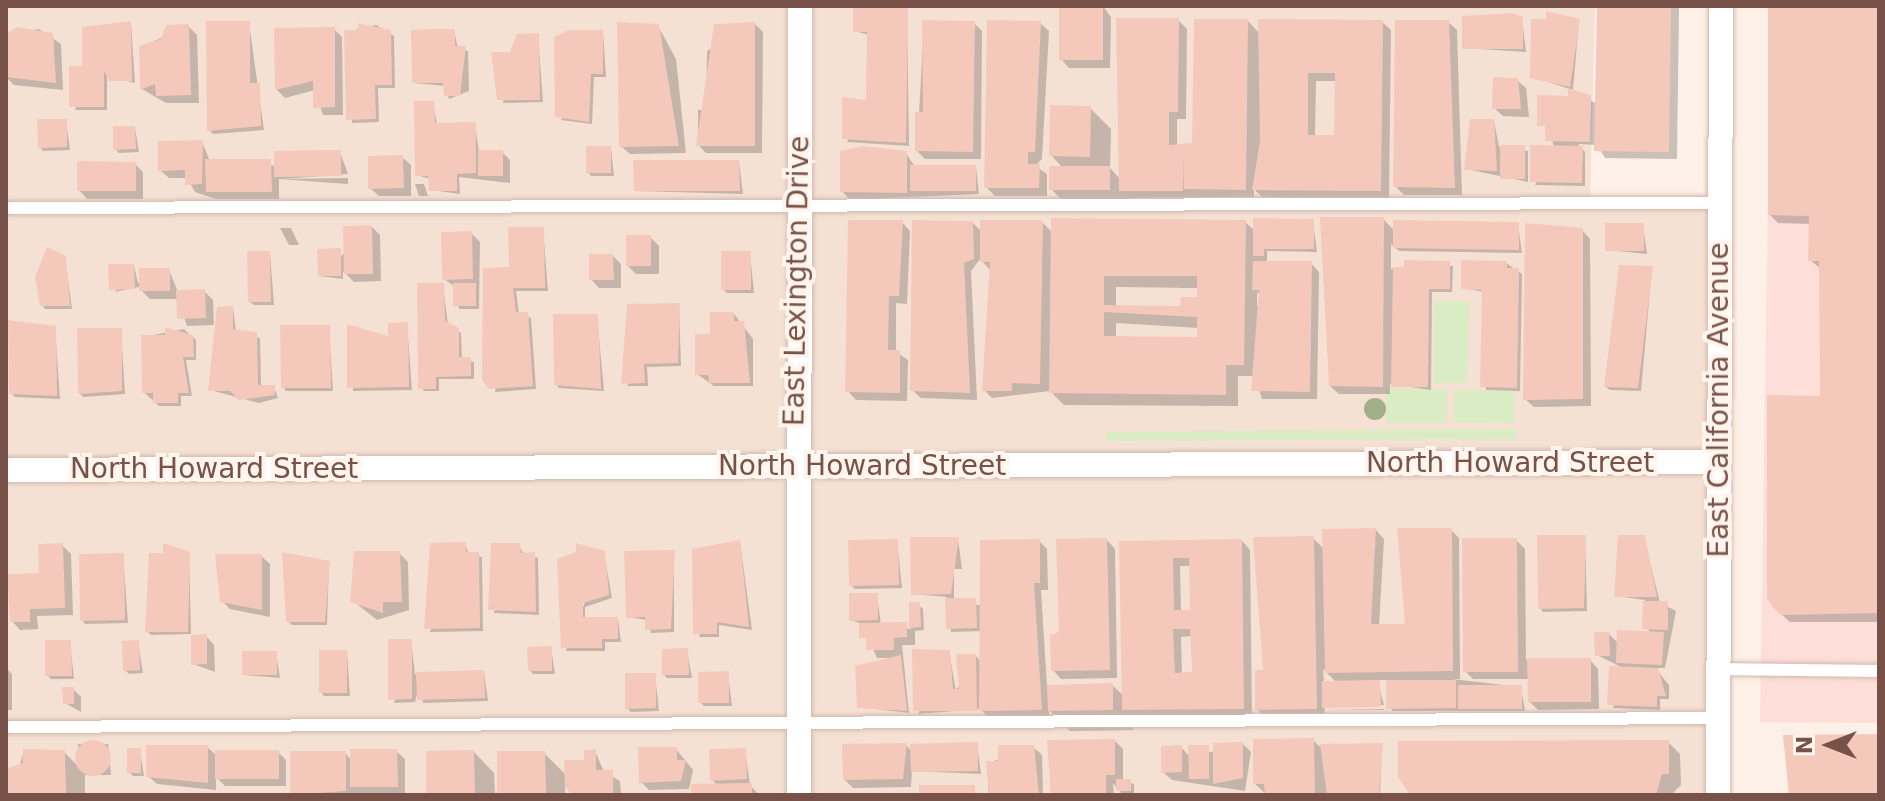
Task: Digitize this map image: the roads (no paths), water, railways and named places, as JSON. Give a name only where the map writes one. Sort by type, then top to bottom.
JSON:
[{"type":"street","name":"East Lexington Drive","points":[[799,795],[794,466],[800,6]]},
{"type":"street","name":"East California Avenue","points":[[1718,795],[1721,6]]},
{"type":"street","name":"North Howard Street","points":[[6,470],[1719,462]]},
{"type":"lane","points":[[6,208],[1718,203]]},
{"type":"lane","points":[[1718,669],[1879,671]]},
{"type":"lane","points":[[6,727],[798,726],[1718,718]]}]
